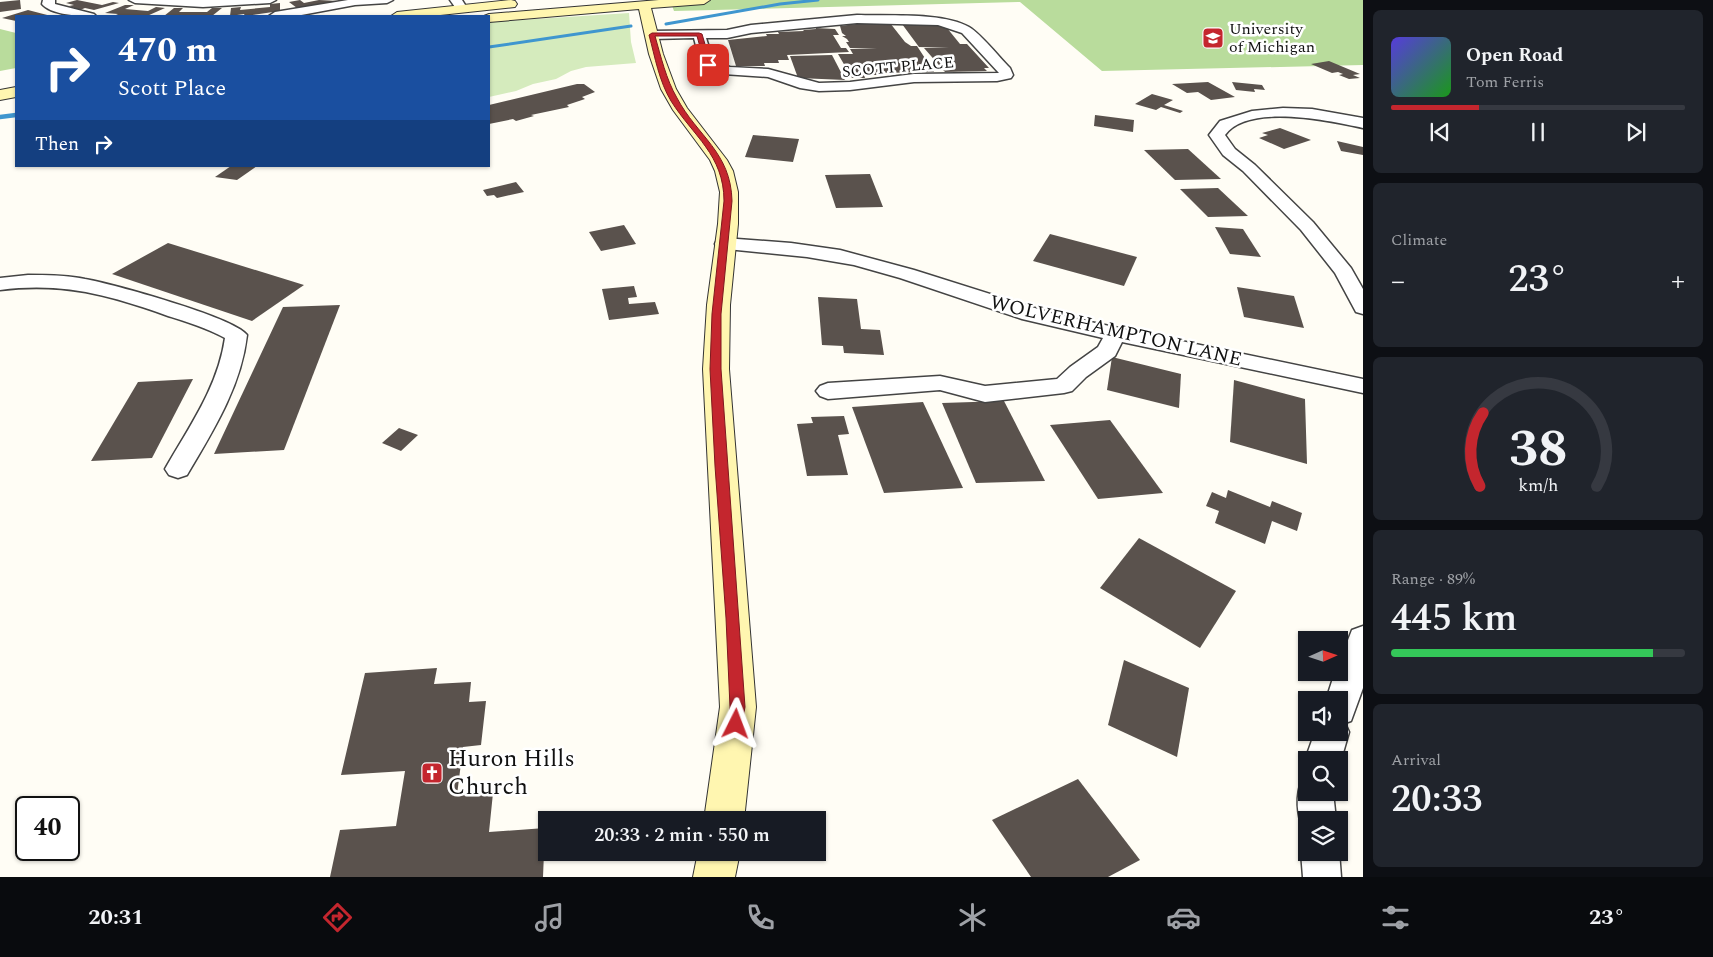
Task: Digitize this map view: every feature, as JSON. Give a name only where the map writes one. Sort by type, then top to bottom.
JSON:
[{"type":"street","points":[[49,0],[48,4],[51,6],[86,15]]},
{"type":"street","points":[[135,0],[203,4],[270,0]]},
{"type":"street","points":[[281,15],[358,1],[387,0]]},
{"type":"street","points":[[490,18],[514,10],[562,0]]},
{"type":"street","points":[[402,15],[459,4],[475,3],[514,10],[644,5],[704,0]]},
{"type":"street","points":[[644,5],[664,79],[674,100],[724,169],[728,184],[717,314],[716,369],[738,707],[725,811]]},
{"type":"street","name":"SCOTT PLACE","points":[[652,35],[699,34],[727,34],[751,29],[857,19],[938,21],[953,24],[966,30],[1005,71],[1006,75],[997,77],[901,80],[839,88],[817,87],[795,83],[767,72],[723,71],[714,68],[708,65],[699,34]]},
{"type":"street","points":[[0,94],[15,92]]},
{"type":"street","points":[[1363,124],[1312,113],[1283,112],[1252,115],[1225,124],[1217,135],[1228,152],[1248,168],[1307,226],[1344,272],[1363,308]]},
{"type":"street","name":"WOLVERHAMPTON LANE","points":[[724,244],[804,249],[856,260],[1021,312],[1115,334],[1363,386]]},
{"type":"street","points":[[0,284],[24,279],[45,279],[89,284],[219,326],[236,335],[236,350],[216,402],[178,469]]},
{"type":"street","points":[[828,391],[940,384],[986,394],[1064,386],[1078,372],[1107,351],[1115,334]]},
{"type":"street","points":[[1345,691],[1363,639]]},
{"type":"street","points":[[714,877],[717,861]]},
{"type":"street","points":[[1321,861],[1322,877]]},
{"type":"green space","name":"University of Michigan","points":[[670,0],[1363,0],[1363,65],[1102,71],[1020,2],[674,11]]},
{"type":"green space","points":[[629,13],[631,42],[636,63],[586,67],[571,71],[556,79],[490,97],[490,22]]},
{"type":"green space","points":[[0,29],[15,33],[15,68],[0,71]]},
{"type":"building","points":[[20,0],[21,9],[0,12],[0,2]]},
{"type":"building","points":[[77,0],[102,5],[113,2],[119,3],[94,10],[85,8],[80,10],[69,6],[74,5],[66,3]]},
{"type":"building","points":[[300,0],[304,3],[319,0],[338,1],[314,7],[297,8],[289,2]]},
{"type":"building","points":[[280,3],[280,11],[252,15],[230,15],[231,8],[241,7],[240,10],[270,7],[270,4]]},
{"type":"building","points":[[125,5],[134,5],[125,9],[148,11],[156,7],[165,8],[149,15],[116,15],[118,14],[105,13]]},
{"type":"building","points":[[174,8],[183,8],[179,12],[207,12],[212,8],[222,8],[213,15],[165,15]]},
{"type":"building","points":[[28,10],[47,15],[15,15],[15,21],[2,18]]},
{"type":"building","points":[[864,23],[890,23],[905,42],[911,46],[917,46],[934,72],[878,73],[878,75],[864,75],[865,78],[852,78],[838,54],[853,54],[850,49],[877,48],[850,48],[846,42],[849,42],[847,39],[842,36],[846,36],[842,33],[840,26]]},
{"type":"building","points":[[902,24],[940,25],[943,28],[947,28],[960,44],[967,44],[989,68],[984,68],[987,71],[945,72],[924,48],[949,48],[919,47]]},
{"type":"building","points":[[816,28],[835,29],[839,35],[833,35],[841,48],[846,48],[849,52],[787,55],[789,60],[778,60],[779,63],[764,63],[765,66],[736,66],[728,40],[767,36],[766,34],[779,34],[778,32],[804,31]]},
{"type":"building","points":[[832,55],[845,80],[798,78],[790,56]]},
{"type":"building","points":[[1329,61],[1360,74],[1353,75],[1360,78],[1349,79],[1339,75],[1343,74],[1338,72],[1332,73],[1311,64]]},
{"type":"building","points":[[1208,82],[1235,97],[1211,100],[1198,92],[1187,93],[1172,84]]},
{"type":"building","points":[[1232,82],[1262,85],[1265,90],[1254,89],[1255,92],[1236,90]]},
{"type":"building","points":[[577,84],[584,84],[595,92],[582,97],[585,99],[567,105],[569,107],[531,115],[534,116],[516,121],[513,119],[490,124],[490,105]]},
{"type":"building","points":[[1152,94],[1173,100],[1164,105],[1183,111],[1180,113],[1161,107],[1156,110],[1135,104]]},
{"type":"building","points":[[1095,115],[1134,120],[1133,132],[1094,126]]},
{"type":"building","points":[[1280,128],[1311,140],[1284,149],[1259,138],[1268,135],[1262,133]]},
{"type":"building","points":[[753,135],[799,139],[793,162],[745,157]]},
{"type":"building","points":[[1337,141],[1363,147],[1363,155],[1341,151]]},
{"type":"building","points":[[1188,149],[1221,179],[1175,180],[1144,150]]},
{"type":"building","points":[[230,167],[256,167],[237,180],[215,177]]},
{"type":"building","points":[[870,174],[883,207],[836,208],[825,175]]},
{"type":"building","points":[[516,182],[524,192],[497,198],[494,195],[487,196],[483,190]]},
{"type":"building","points":[[1218,188],[1248,216],[1208,217],[1180,189]]},
{"type":"building","points":[[624,225],[636,244],[601,251],[589,232]]},
{"type":"building","points":[[1215,227],[1243,229],[1261,257],[1230,254]]},
{"type":"building","points":[[1050,234],[1137,257],[1124,286],[1033,261]]},
{"type":"building","points":[[168,243],[304,285],[252,321],[112,274]]},
{"type":"building","points":[[634,286],[637,297],[628,298],[629,304],[655,302],[659,314],[609,320],[602,289]]},
{"type":"building","points":[[1237,287],[1294,296],[1304,328],[1244,317]]},
{"type":"building","points":[[818,297],[857,299],[861,329],[880,330],[884,355],[844,353],[843,346],[822,345]]},
{"type":"building","points":[[340,305],[284,450],[214,454],[283,307]]},
{"type":"building","points":[[1112,357],[1181,374],[1179,408],[1107,390]]},
{"type":"building","points":[[193,379],[152,458],[91,461],[138,382]]},
{"type":"building","points":[[1234,380],[1305,399],[1307,464],[1230,442]]},
{"type":"building","points":[[1004,401],[1045,481],[976,483],[942,403]]},
{"type":"building","points":[[923,402],[963,488],[884,493],[852,407]]},
{"type":"building","points":[[844,416],[849,434],[838,435],[848,475],[807,476],[797,424],[813,423],[811,417]]},
{"type":"building","points":[[1110,420],[1163,493],[1098,499],[1050,425]]},
{"type":"building","points":[[399,428],[418,435],[401,451],[382,443]]},
{"type":"building","points":[[1228,490],[1270,507],[1272,501],[1302,513],[1297,531],[1272,521],[1265,544],[1215,523],[1219,511],[1206,506],[1212,492],[1226,498]]},
{"type":"building","points":[[1139,538],[1236,591],[1200,648],[1100,588]]},
{"type":"building","points":[[1124,660],[1189,688],[1177,757],[1108,725]]},
{"type":"building","name":"Huron Hills Church","points":[[437,668],[434,684],[471,682],[469,702],[486,701],[481,745],[463,747],[457,795],[493,793],[489,832],[538,828],[538,861],[544,861],[543,877],[330,877],[340,830],[396,826],[405,771],[341,775],[365,673]]},
{"type":"building","points":[[1078,779],[1140,860],[1108,877],[1031,877],[992,820]]},
{"type":"waterway","points":[[666,24],[780,4],[818,0]]},
{"type":"waterway","points":[[490,47],[631,26]]},
{"type":"waterway","points":[[0,117],[15,115]]},
{"type":"place","name":"University of Michigan","points":[[1213,38]]},
{"type":"place","name":"Huron Hills Church","points":[[432,773]]},
{"type":"route","points":[[708,65],[699,34],[652,35],[664,79],[674,100],[724,169],[728,184],[717,314],[716,369],[720,466],[733,618],[738,707],[736,724]]}]
